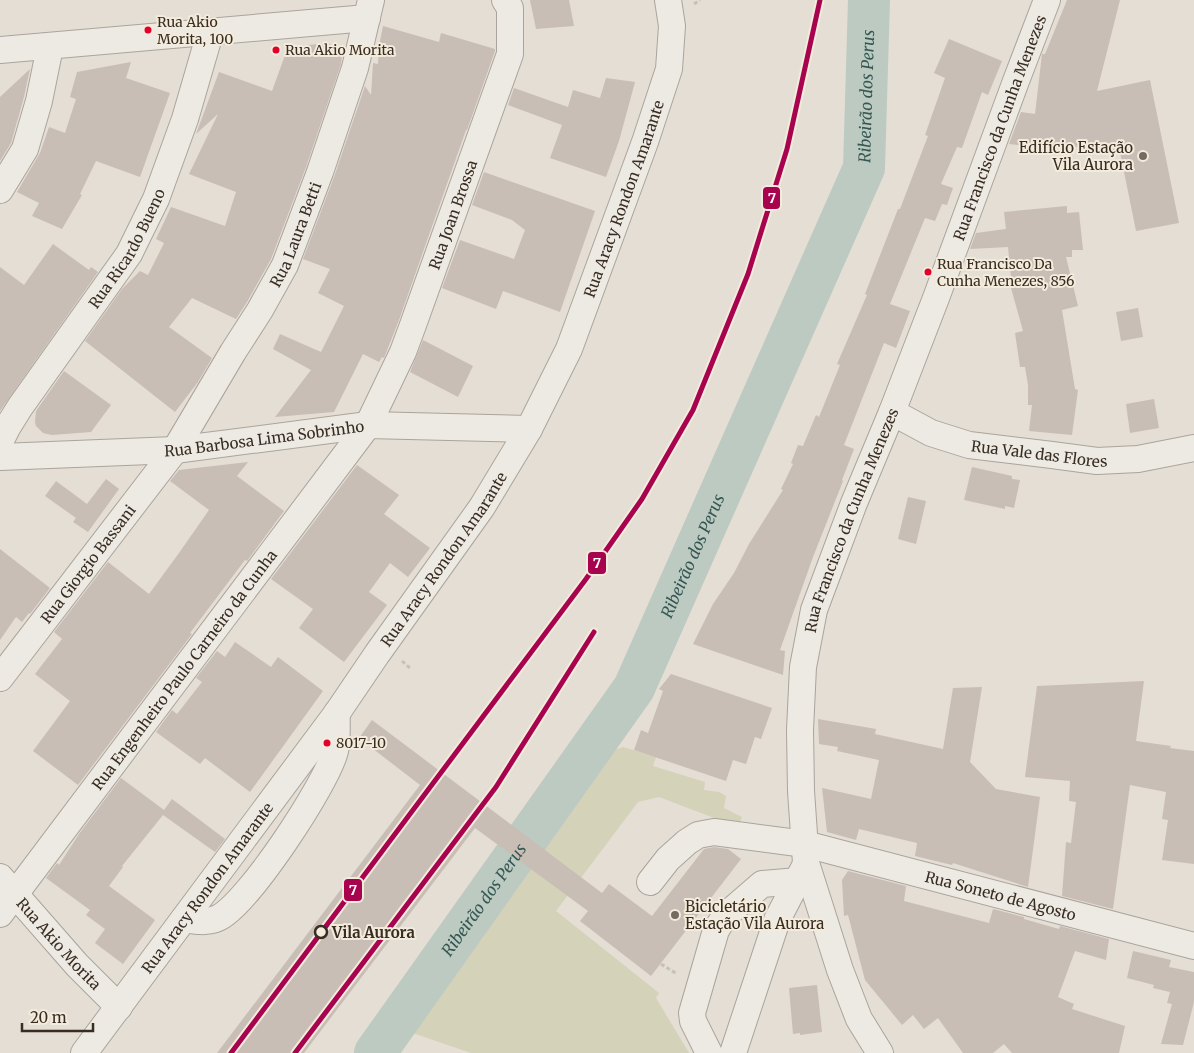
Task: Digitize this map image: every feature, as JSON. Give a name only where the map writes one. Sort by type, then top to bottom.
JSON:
[{"type":"street","name":"Rua Joan Brossa","points":[[368,425],[414,325],[510,54],[510,8],[505,0]]},
{"type":"street","name":"Rua Aracy Rondon Amarante","points":[[84,1053],[337,713],[482,507],[529,429],[569,349],[644,142],[668,69],[672,26],[668,0]]},
{"type":"street","name":"Rua Francisco da Cunha Menezes","points":[[880,1053],[859,1020],[803,862],[800,730],[804,667],[814,610],[854,503],[892,412],[1047,0]]},
{"type":"street","points":[[0,50],[210,32],[369,9]]},
{"type":"street","name":"Rua Laura Betti","points":[[175,450],[260,310],[285,265],[349,87],[369,9]]},
{"type":"street","name":"Rua Ricardo Bueno","points":[[0,442],[20,407],[129,254],[156,199],[178,136],[210,32]]},
{"type":"street","points":[[0,190],[24,149],[39,101],[50,47]]},
{"type":"street","name":"Rua Vale das Flores","points":[[892,412],[931,433],[969,445],[1052,456],[1098,461],[1138,459],[1194,448]]},
{"type":"street","name":"Rua Barbosa Lima Sobrinho","points":[[0,457],[175,450],[368,425],[529,429]]},
{"type":"street","name":"Rua Engenheiro Paulo Carneiro da Cunha","points":[[0,914],[8,885],[368,425]]},
{"type":"street","name":"Rua Giorgio Bassani","points":[[0,678],[175,450]]},
{"type":"street","points":[[184,919],[203,921],[218,918],[232,908],[256,880],[309,805],[325,775],[335,750],[337,713]]},
{"type":"street","points":[[650,882],[668,859],[686,842],[698,835],[714,832],[803,862]]},
{"type":"street","points":[[709,1053],[693,1021],[692,1013],[716,930],[725,916],[762,884],[803,862]]},
{"type":"street","points":[[733,1053],[774,929],[803,862]]},
{"type":"street","name":"Rua Soneto de Agosto","points":[[803,862],[1194,946]]},
{"type":"street","name":"Rua Akio Morita","points":[[8,885],[77,965],[119,1008]]},
{"type":"shaded area","points":[[623,747],[656,757],[653,766],[705,782],[704,790],[719,792],[726,796],[724,808],[742,817],[738,827],[659,797],[638,802],[556,911],[659,993],[656,998],[689,1053],[471,1053],[398,1028],[607,753]]},
{"type":"building","points":[[530,0],[569,0],[574,26],[536,29]]},
{"type":"building","points":[[1067,0],[1120,0],[1097,91],[1150,80],[1179,223],[1136,231],[1120,152],[1037,142],[1036,147],[1009,144],[1021,112],[1035,114],[1042,54],[1045,54]]},
{"type":"building","points":[[383,26],[439,42],[441,33],[495,49],[495,51],[384,358],[382,357],[379,362],[363,354],[334,412],[275,417],[311,370],[273,349],[280,334],[321,352],[344,306],[318,293],[330,269],[303,259],[334,177],[365,86],[371,95],[373,63],[378,64]]},
{"type":"building","points":[[949,39],[1002,61],[988,95],[982,92],[962,148],[957,147],[941,184],[953,188],[947,205],[942,204],[935,221],[925,218],[890,304],[910,311],[896,348],[884,343],[844,445],[854,449],[780,650],[785,651],[783,675],[693,644],[713,604],[734,573],[749,544],[783,490],[781,489],[793,464],[791,463],[798,445],[803,446],[816,415],[819,417],[840,365],[837,364],[867,295],[865,294],[928,136],[925,135],[945,78],[934,73]]},
{"type":"building","points":[[328,43],[336,48],[342,56],[341,64],[306,167],[271,259],[247,302],[236,319],[192,298],[169,327],[212,358],[198,382],[175,412],[85,341],[122,289],[140,271],[148,275],[164,243],[156,239],[171,207],[225,226],[236,192],[189,174],[218,114],[196,134],[219,72],[272,91],[288,47]]},
{"type":"building","points":[[131,62],[126,78],[170,93],[140,177],[96,161],[80,194],[82,195],[62,229],[32,216],[39,203],[17,192],[40,153],[49,127],[65,133],[76,99],[70,97],[77,72]]},
{"type":"building","points":[[30,69],[11,143],[0,161],[0,97]]},
{"type":"building","points":[[606,78],[635,82],[619,141],[606,177],[550,158],[562,125],[508,105],[514,88],[568,107],[573,90],[600,98]]},
{"type":"building","points":[[484,172],[595,211],[560,312],[503,291],[496,309],[442,288],[460,240],[514,259],[525,230],[512,220],[472,205]]},
{"type":"building","points":[[1067,206],[1067,213],[1079,212],[1083,250],[1072,250],[1072,257],[1066,257],[1078,306],[1062,310],[1075,389],[1078,390],[1072,435],[1029,431],[1032,405],[1028,405],[1028,385],[1025,367],[1020,367],[1015,333],[1023,331],[1011,288],[1008,247],[970,249],[976,233],[1006,229],[1004,212]]},
{"type":"building","points":[[53,244],[89,270],[91,267],[98,272],[0,411],[0,267],[24,285]]},
{"type":"building","points":[[1138,308],[1143,337],[1121,341],[1116,312]]},
{"type":"building","points":[[423,340],[473,366],[458,397],[410,372]]},
{"type":"building","points":[[64,371],[111,405],[91,432],[52,435],[43,433],[36,426],[36,411]]},
{"type":"building","points":[[1154,399],[1159,428],[1130,433],[1126,404]]},
{"type":"building","points":[[248,462],[237,476],[284,511],[190,633],[192,634],[78,785],[33,751],[70,701],[35,674],[62,639],[54,632],[108,562],[149,594],[209,510],[170,481],[179,470]]},
{"type":"building","points":[[357,465],[399,495],[384,514],[430,548],[408,577],[390,563],[369,592],[387,605],[344,662],[299,628],[313,609],[271,579]]},
{"type":"building","points":[[972,467],[1012,476],[1012,479],[1020,480],[1014,508],[1005,506],[1005,509],[964,500]]},
{"type":"building","points":[[106,479],[119,489],[88,532],[73,522],[76,518],[45,496],[56,481],[87,504]]},
{"type":"building","points":[[908,497],[926,501],[916,544],[898,539]]},
{"type":"building","points":[[0,549],[50,588],[22,622],[16,617],[0,640]]},
{"type":"building","points":[[235,642],[271,667],[278,657],[323,691],[250,792],[205,758],[200,764],[156,732],[172,710],[177,714],[202,682],[196,678],[217,651],[225,657]]},
{"type":"building","points":[[671,674],[772,708],[761,739],[755,737],[746,764],[733,760],[726,781],[634,750],[641,730],[648,733],[663,691],[659,689]]},
{"type":"building","points":[[1144,681],[1136,741],[1194,751],[1194,864],[1162,860],[1168,820],[1162,819],[1166,792],[1130,785],[1113,909],[1062,896],[1066,842],[1071,843],[1076,802],[1069,801],[1070,781],[1025,777],[1037,686]]},
{"type":"building","points":[[982,687],[970,762],[996,789],[1040,797],[1028,887],[953,863],[952,865],[915,856],[917,843],[859,829],[856,840],[827,832],[822,788],[871,799],[879,760],[837,751],[838,747],[819,744],[818,719],[876,729],[875,734],[943,749],[953,688]]},
{"type":"building","points":[[372,720],[602,893],[609,884],[652,916],[704,849],[714,847],[728,849],[741,859],[651,976],[580,921],[588,911],[475,828],[304,1053],[217,1053],[420,785],[359,738]]},
{"type":"building","points":[[121,778],[164,810],[172,799],[225,839],[215,852],[163,815],[122,866],[109,886],[155,920],[123,964],[95,943],[105,929],[86,915],[90,910],[46,878],[57,863],[59,865],[79,834]]},
{"type":"building","points":[[848,871],[906,886],[904,901],[989,923],[993,909],[1059,929],[1060,926],[1109,939],[1106,960],[1075,951],[1058,997],[1074,1004],[1072,1009],[1125,1026],[1119,1053],[1012,1053],[1004,1044],[993,1053],[963,1053],[938,1018],[924,1029],[913,1015],[902,1025],[865,980],[848,915],[844,916],[842,880]]},
{"type":"building","points":[[1133,951],[1171,960],[1169,967],[1194,972],[1194,1002],[1183,1045],[1161,1044],[1172,1004],[1167,1003],[1170,992],[1153,988],[1154,985],[1127,978]]},
{"type":"building","points":[[817,985],[822,1032],[793,1034],[789,988]]},
{"type":"waterway","name":"Ribeirão dos Perus","points":[[375,1053],[634,688],[864,168],[869,0]]},
{"type":"transit line","name":"7","points":[[231,1053],[586,579],[642,499],[693,410],[748,274],[787,149],[820,0]]},
{"type":"transit line","name":"7","points":[[295,1053],[496,787],[594,632]]},
{"type":"place","name":"Rua Akio Morita, 100","points":[[148,30]]},
{"type":"place","name":"Rua Akio Morita","points":[[276,50]]},
{"type":"place","name":"Edifício Estação Vila Aurora","points":[[1143,156]]},
{"type":"place","name":"Rua Francisco Da Cunha Menezes, 856","points":[[928,272]]},
{"type":"place","name":"8017-10","points":[[327,743]]},
{"type":"place","name":"Bicicletário Estação Vila Aurora","points":[[675,915]]},
{"type":"place","name":"Vila Aurora","points":[[321,932]]}]
